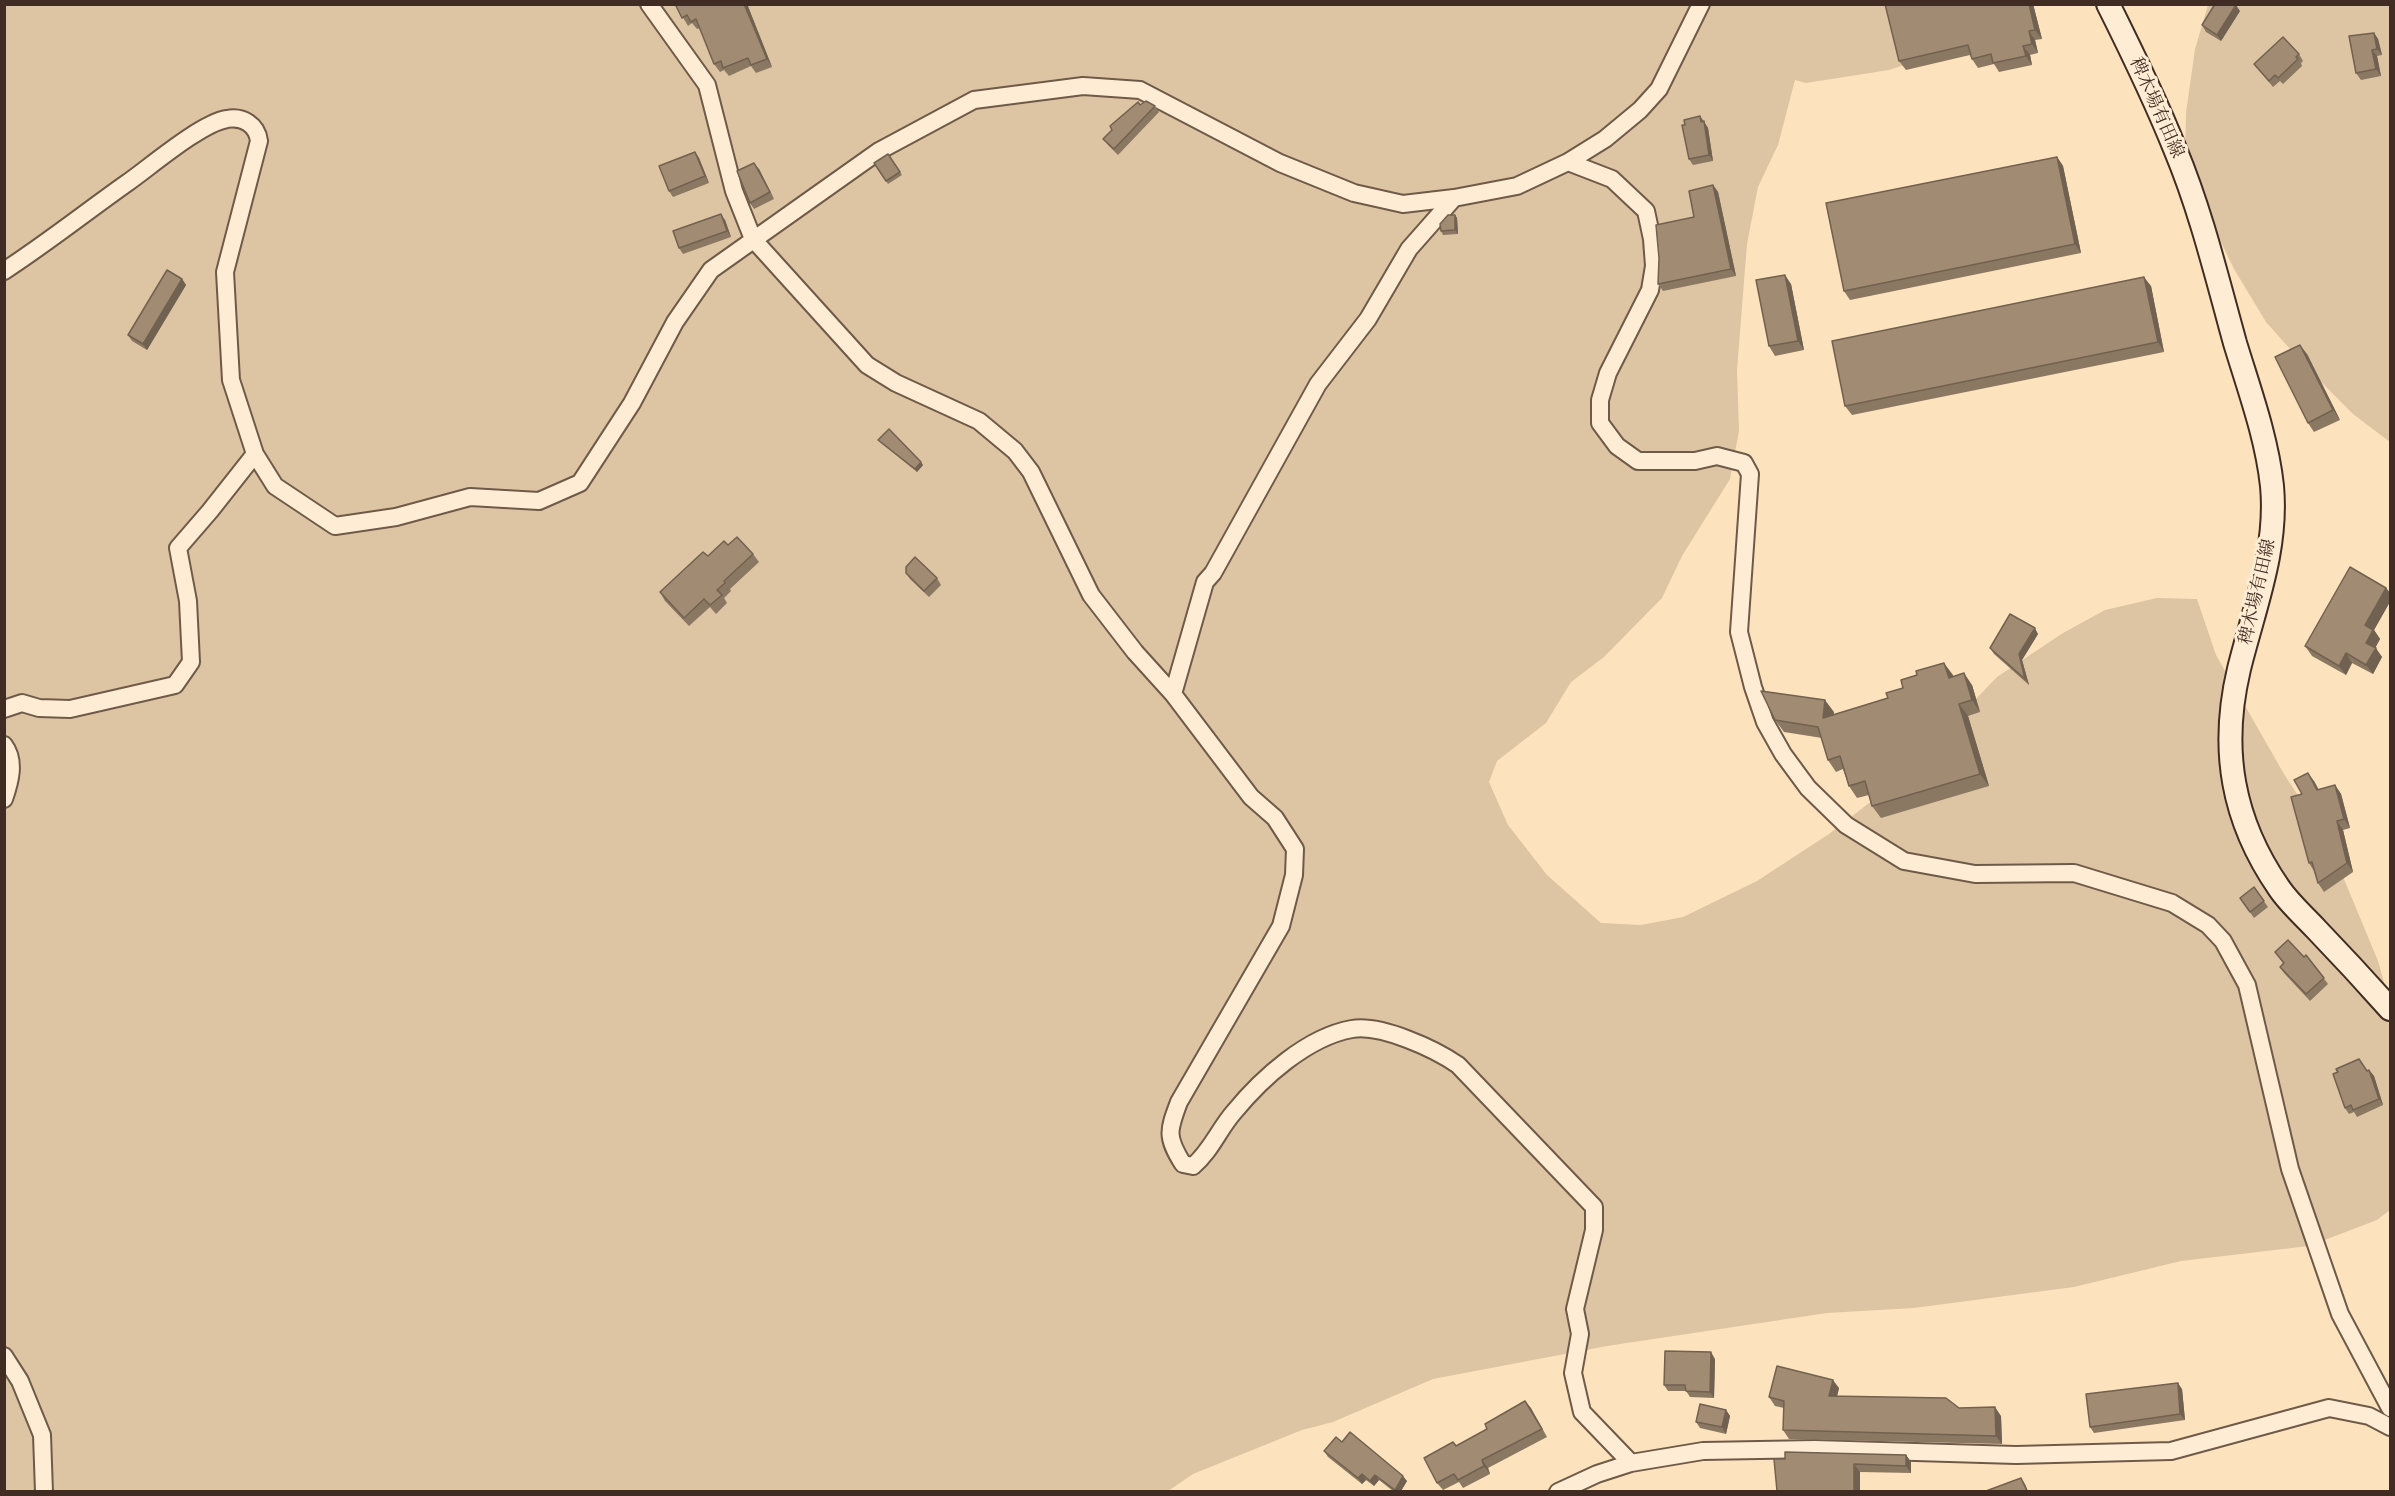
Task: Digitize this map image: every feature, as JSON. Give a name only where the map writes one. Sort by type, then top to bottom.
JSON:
[{"type":"main road","name":"稗木場有田線","points":[[2108,4],[2145,79],[2176,151],[2191,193],[2255,409],[2272,486],[2273,526],[2266,570],[2239,669],[2229,744],[2232,777],[2241,813],[2259,855],[2280,890],[2391,1009]]},
{"type":"street","points":[[649,4],[707,85],[734,191],[753,239],[867,365],[896,383],[980,421],[1015,451],[1031,472],[1091,595],[1135,652],[1173,694],[1251,797],[1275,818],[1295,849],[1294,875],[1281,926],[1179,1102],[1169,1130],[1172,1146],[1183,1164],[1193,1166],[1204,1157],[1234,1111],[1275,1068],[1329,1036],[1354,1028],[1384,1033],[1432,1048],[1458,1065],[1594,1207],[1594,1230],[1575,1309],[1580,1334],[1573,1373],[1582,1412],[1631,1463]]},
{"type":"street","points":[[4,270],[53,238],[79,216],[179,144],[224,119],[236,118],[249,122],[258,131],[259,141],[225,272],[231,380],[255,454],[275,486],[335,526],[396,517],[470,497],[539,501],[580,483],[632,403],[675,322],[711,270],[879,151],[974,100],[1083,86],[1140,90],[1280,163],[1354,194],[1403,204],[1454,198],[1517,186],[1568,162],[1605,139],[1640,110],[1659,89],[1701,4]]},
{"type":"street","points":[[1568,162],[1612,179],[1647,211],[1652,239],[1654,266],[1650,290],[1608,373],[1600,400],[1600,423],[1617,446],[1638,461],[1695,461],[1717,456],[1744,463],[1750,474],[1750,508],[1739,632],[1753,687],[1765,722],[1783,754],[1808,788],[1846,825],[1904,861],[1975,874],[2074,873],[2172,903],[2208,925],[2223,941],[2247,985],[2290,1169],[2340,1314],[2391,1408]]},
{"type":"street","points":[[1173,694],[1205,582],[1213,573],[1318,384],[1368,319],[1409,249],[1454,198]]},
{"type":"street","points":[[4,709],[22,703],[39,708],[70,709],[175,685],[190,662],[188,601],[178,548],[255,454]]},
{"type":"street","points":[[4,744],[9,752],[11,776],[4,799]]},
{"type":"street","points":[[4,1356],[12,1383],[42,1435],[44,1491]]},
{"type":"street","points":[[1558,1491],[1597,1474],[1631,1463],[1703,1452],[1815,1449],[2016,1455],[2171,1451],[2329,1408],[2369,1416],[2391,1427]]},
{"type":"shaded area","points":[[5,5],[2025,5],[1973,43],[1889,70],[1806,83],[1795,80],[1778,145],[1758,187],[1747,244],[1737,370],[1739,431],[1730,479],[1682,556],[1662,598],[1604,657],[1571,682],[1546,723],[1497,761],[1489,782],[1508,825],[1547,875],[1601,923],[1641,925],[1683,917],[1757,881],[1829,834],[1895,783],[1997,677],[2063,633],[2105,610],[2157,598],[2197,599],[2216,655],[2284,774],[2329,843],[2378,961],[2390,1004],[2390,1210],[2377,1220],[2309,1246],[2181,1261],[2074,1287],[1914,1308],[1827,1313],[1607,1346],[1433,1379],[1333,1422],[1302,1430],[1193,1474],[1168,1491],[5,1492]]},
{"type":"shaded area","points":[[2208,5],[2390,5],[2390,442],[2353,414],[2307,368],[2266,322],[2234,269],[2208,215],[2185,156],[2186,113],[2195,49]]},
{"type":"building","points":[[675,4],[744,4],[767,59],[751,65],[748,58],[723,68],[721,61],[714,64],[696,19],[691,22],[687,15],[682,18]]},
{"type":"building","points":[[1885,4],[2029,4],[2035,30],[2029,31],[2032,44],[2023,46],[2026,56],[1993,63],[1991,54],[1972,59],[1968,45],[1899,61]]},
{"type":"building","points":[[2215,4],[2236,5],[2217,35],[2202,25]]},
{"type":"building","points":[[2374,33],[2377,49],[2372,50],[2376,69],[2356,73],[2349,36]]},
{"type":"building","points":[[2283,37],[2299,54],[2296,57],[2298,59],[2278,78],[2275,75],[2269,81],[2254,64]]},
{"type":"building","points":[[1146,101],[1155,106],[1114,149],[1103,139],[1112,130],[1110,126],[1138,102],[1140,105]]},
{"type":"building","points":[[1700,116],[1701,122],[1704,121],[1709,155],[1689,159],[1682,125],[1685,125],[1684,120]]},
{"type":"building","points":[[695,152],[705,176],[669,191],[659,166]]},
{"type":"building","points":[[888,154],[900,172],[886,181],[874,163]]},
{"type":"building","points":[[2057,157],[2075,244],[1844,291],[1826,203]]},
{"type":"building","points":[[754,163],[770,192],[750,203],[737,171]]},
{"type":"building","points":[[1713,185],[1731,269],[1658,284],[1659,258],[1656,225],[1694,217],[1689,191]]},
{"type":"building","points":[[721,214],[727,231],[679,248],[673,231]]},
{"type":"building","points":[[1448,215],[1455,215],[1455,230],[1441,231],[1440,224]]},
{"type":"building","points":[[167,270],[182,279],[143,344],[128,335]]},
{"type":"building","points":[[1785,275],[1798,341],[1769,346],[1756,280]]},
{"type":"building","points":[[2144,277],[2158,342],[1845,406],[1832,341]]},
{"type":"building","points":[[2300,345],[2333,410],[2308,423],[2275,357]]},
{"type":"building","points":[[889,429],[921,462],[915,469],[878,440]]},
{"type":"building","points":[[737,537],[753,554],[717,590],[722,595],[710,605],[704,599],[684,618],[660,592],[703,552],[708,556],[724,541],[728,545]]},
{"type":"building","points":[[915,557],[937,578],[924,591],[906,573],[906,567]]},
{"type":"building","points":[[2350,567],[2386,588],[2365,625],[2373,630],[2366,643],[2376,648],[2366,665],[2346,653],[2339,666],[2305,646]]},
{"type":"building","points":[[2010,614],[2035,628],[2019,654],[2025,679],[1990,648]]},
{"type":"building","points":[[1944,663],[1949,678],[1964,673],[1972,700],[1959,704],[1980,774],[1872,806],[1865,781],[1849,786],[1840,756],[1828,760],[1818,727],[1775,720],[1761,691],[1825,700],[1823,718],[1888,698],[1886,693],[1903,688],[1901,680],[1917,675],[1916,671]]},
{"type":"building","points":[[2308,773],[2317,790],[2335,785],[2344,819],[2337,821],[2347,863],[2318,883],[2312,862],[2309,863],[2291,797],[2302,794],[2294,780]]},
{"type":"building","points":[[2254,887],[2264,901],[2250,912],[2240,898]]},
{"type":"building","points":[[2288,940],[2304,957],[2306,955],[2324,978],[2306,994],[2280,967],[2284,963],[2275,952]]},
{"type":"building","points":[[2359,1059],[2367,1071],[2369,1070],[2379,1099],[2353,1110],[2351,1105],[2345,1108],[2333,1074],[2338,1072],[2336,1069]]},
{"type":"building","points":[[1665,1351],[1711,1352],[1710,1392],[1686,1391],[1685,1385],[1664,1385]]},
{"type":"building","points":[[1777,1366],[1833,1380],[1829,1396],[1946,1398],[1959,1408],[1995,1407],[1996,1436],[1783,1430],[1784,1401],[1769,1397]]},
{"type":"building","points":[[2178,1383],[2180,1414],[2090,1427],[2086,1394]]},
{"type":"building","points":[[1525,1401],[1542,1429],[1482,1460],[1484,1466],[1458,1480],[1454,1474],[1437,1483],[1424,1458],[1453,1442],[1456,1446],[1487,1429],[1485,1424]]},
{"type":"building","points":[[1700,1404],[1726,1410],[1722,1427],[1696,1422]]},
{"type":"building","points":[[1350,1432],[1403,1476],[1395,1490],[1375,1475],[1370,1481],[1362,1474],[1358,1478],[1324,1451],[1336,1437],[1342,1442]]},
{"type":"building","points":[[1785,1452],[1906,1455],[1906,1466],[1854,1464],[1854,1491],[1777,1491],[1774,1459],[1785,1459]]},
{"type":"building","points":[[2021,1478],[2027,1491],[1986,1491]]}]
